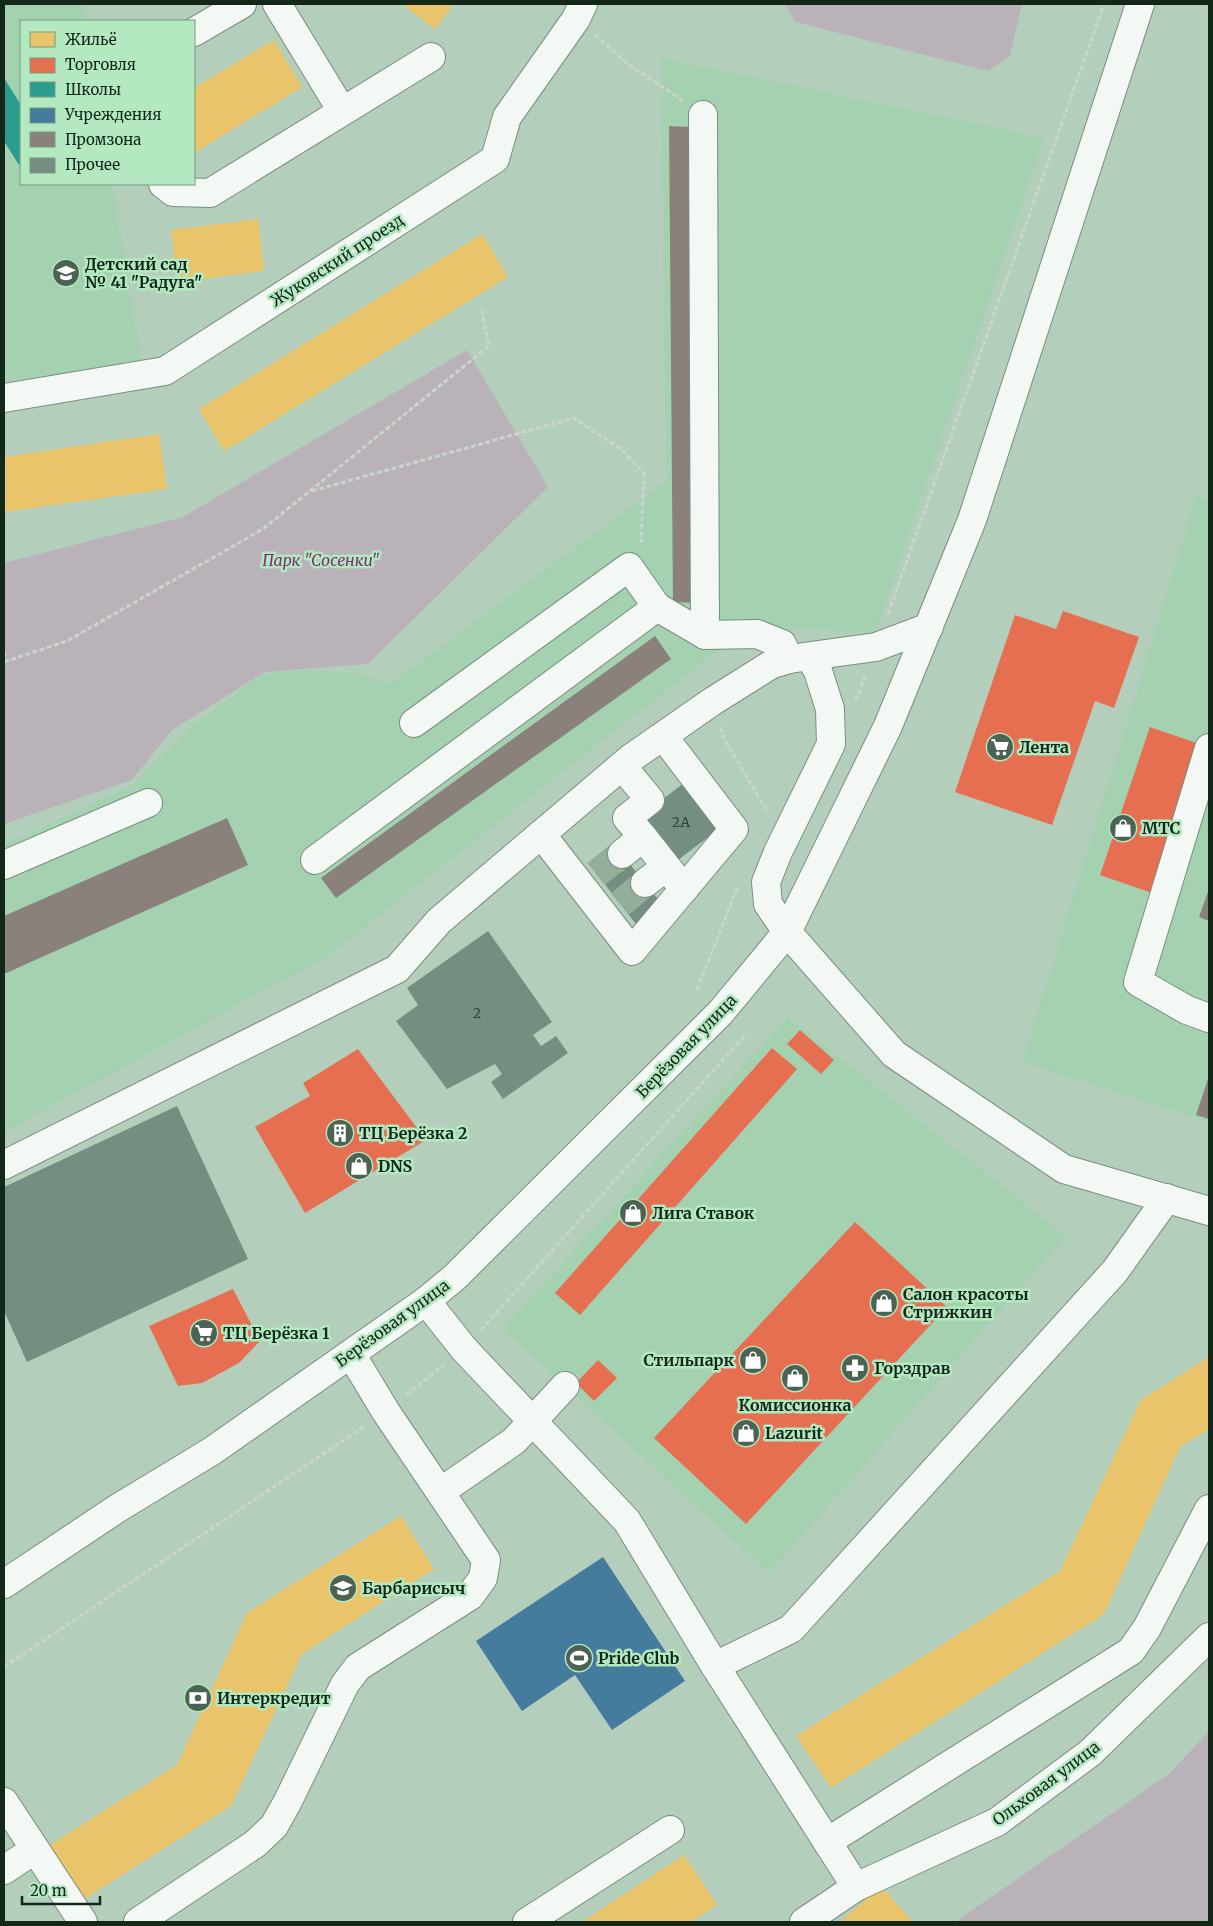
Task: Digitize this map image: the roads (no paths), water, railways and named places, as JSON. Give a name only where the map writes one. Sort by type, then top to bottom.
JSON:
[{"type":"street","points":[[195,31],[242,4]]},
{"type":"street","points":[[277,4],[342,111]]},
{"type":"street","name":"Берёзовая улица","points":[[4,1584],[118,1508],[212,1451],[426,1301],[455,1277],[721,1012],[787,932],[888,726],[972,520],[1140,4]]},
{"type":"street","name":"Жуковский проезд","points":[[4,398],[165,371],[495,159],[507,117],[580,11]]},
{"type":"street","points":[[164,185],[173,192],[210,192],[431,57]]},
{"type":"street","points":[[703,115],[705,635]]},
{"type":"street","points":[[414,723],[628,567],[657,607],[705,635],[757,634],[782,644],[818,671],[830,709],[831,744],[778,852],[766,882],[768,904],[787,932],[894,1054],[1064,1169],[1209,1210]]},
{"type":"street","points":[[315,860],[657,607]]},
{"type":"street","points":[[4,1165],[397,969],[439,921],[622,766],[713,700],[772,664],[876,647],[929,627]]},
{"type":"street","points":[[541,834],[589,880],[612,910],[632,951],[734,829],[663,736]]},
{"type":"street","points":[[1209,748],[1138,982],[1187,1010],[1209,1018]]},
{"type":"street","points":[[622,766],[650,800],[627,818],[632,845],[656,875],[684,890]]},
{"type":"street","points":[[4,865],[148,803]]},
{"type":"street","points":[[715,1666],[791,1629],[1115,1271],[1167,1198]]},
{"type":"street","points":[[426,1301],[464,1349],[627,1521],[715,1666],[856,1887]]},
{"type":"street","points":[[138,1922],[255,1844],[274,1826],[346,1684],[358,1667],[470,1596],[483,1578],[486,1560],[386,1412],[351,1354]]},
{"type":"street","points":[[440,1492],[514,1441],[565,1386]]},
{"type":"street","points":[[827,1842],[1131,1651],[1147,1628],[1209,1509]]},
{"type":"street","name":"Ольховая улица","points":[[804,1922],[856,1887],[997,1822],[1090,1753],[1209,1636]]},
{"type":"street","points":[[4,1802],[83,1922]]},
{"type":"street","points":[[527,1922],[670,1830]]},
{"type":"street","points":[[4,1870],[34,1850]]},
{"type":"tunnel","points":[[596,874],[622,854]]},
{"type":"tunnel","points":[[620,904],[645,883]]},
{"type":"place","name":"Детский сад № 41 \"Радуга\"","points":[[66,273]]},
{"type":"place","name":"Лента","points":[[1000,747]]},
{"type":"place","name":"МТС","points":[[1123,828]]},
{"type":"place","name":"ТЦ Берёзка 2","points":[[340,1133]]},
{"type":"place","name":"DNS","points":[[359,1166]]},
{"type":"place","name":"Лига Ставок","points":[[633,1213]]},
{"type":"place","name":"Салон красоты Стрижкин","points":[[884,1303]]},
{"type":"place","name":"ТЦ Берёзка 1","points":[[204,1333]]},
{"type":"place","name":"Стильпарк","points":[[753,1360]]},
{"type":"place","name":"Горздрав","points":[[855,1368]]},
{"type":"place","name":"Комиссионка","points":[[795,1378]]},
{"type":"place","name":"Lazurit","points":[[746,1433]]},
{"type":"place","name":"Барбарисыч","points":[[343,1588]]},
{"type":"place","name":"Pride Club","points":[[579,1658]]},
{"type":"place","name":"Интеркредит","points":[[198,1698]]},
{"type":"park label","name":"Парк \"Сосенки\"","points":[[321,560]]}]
